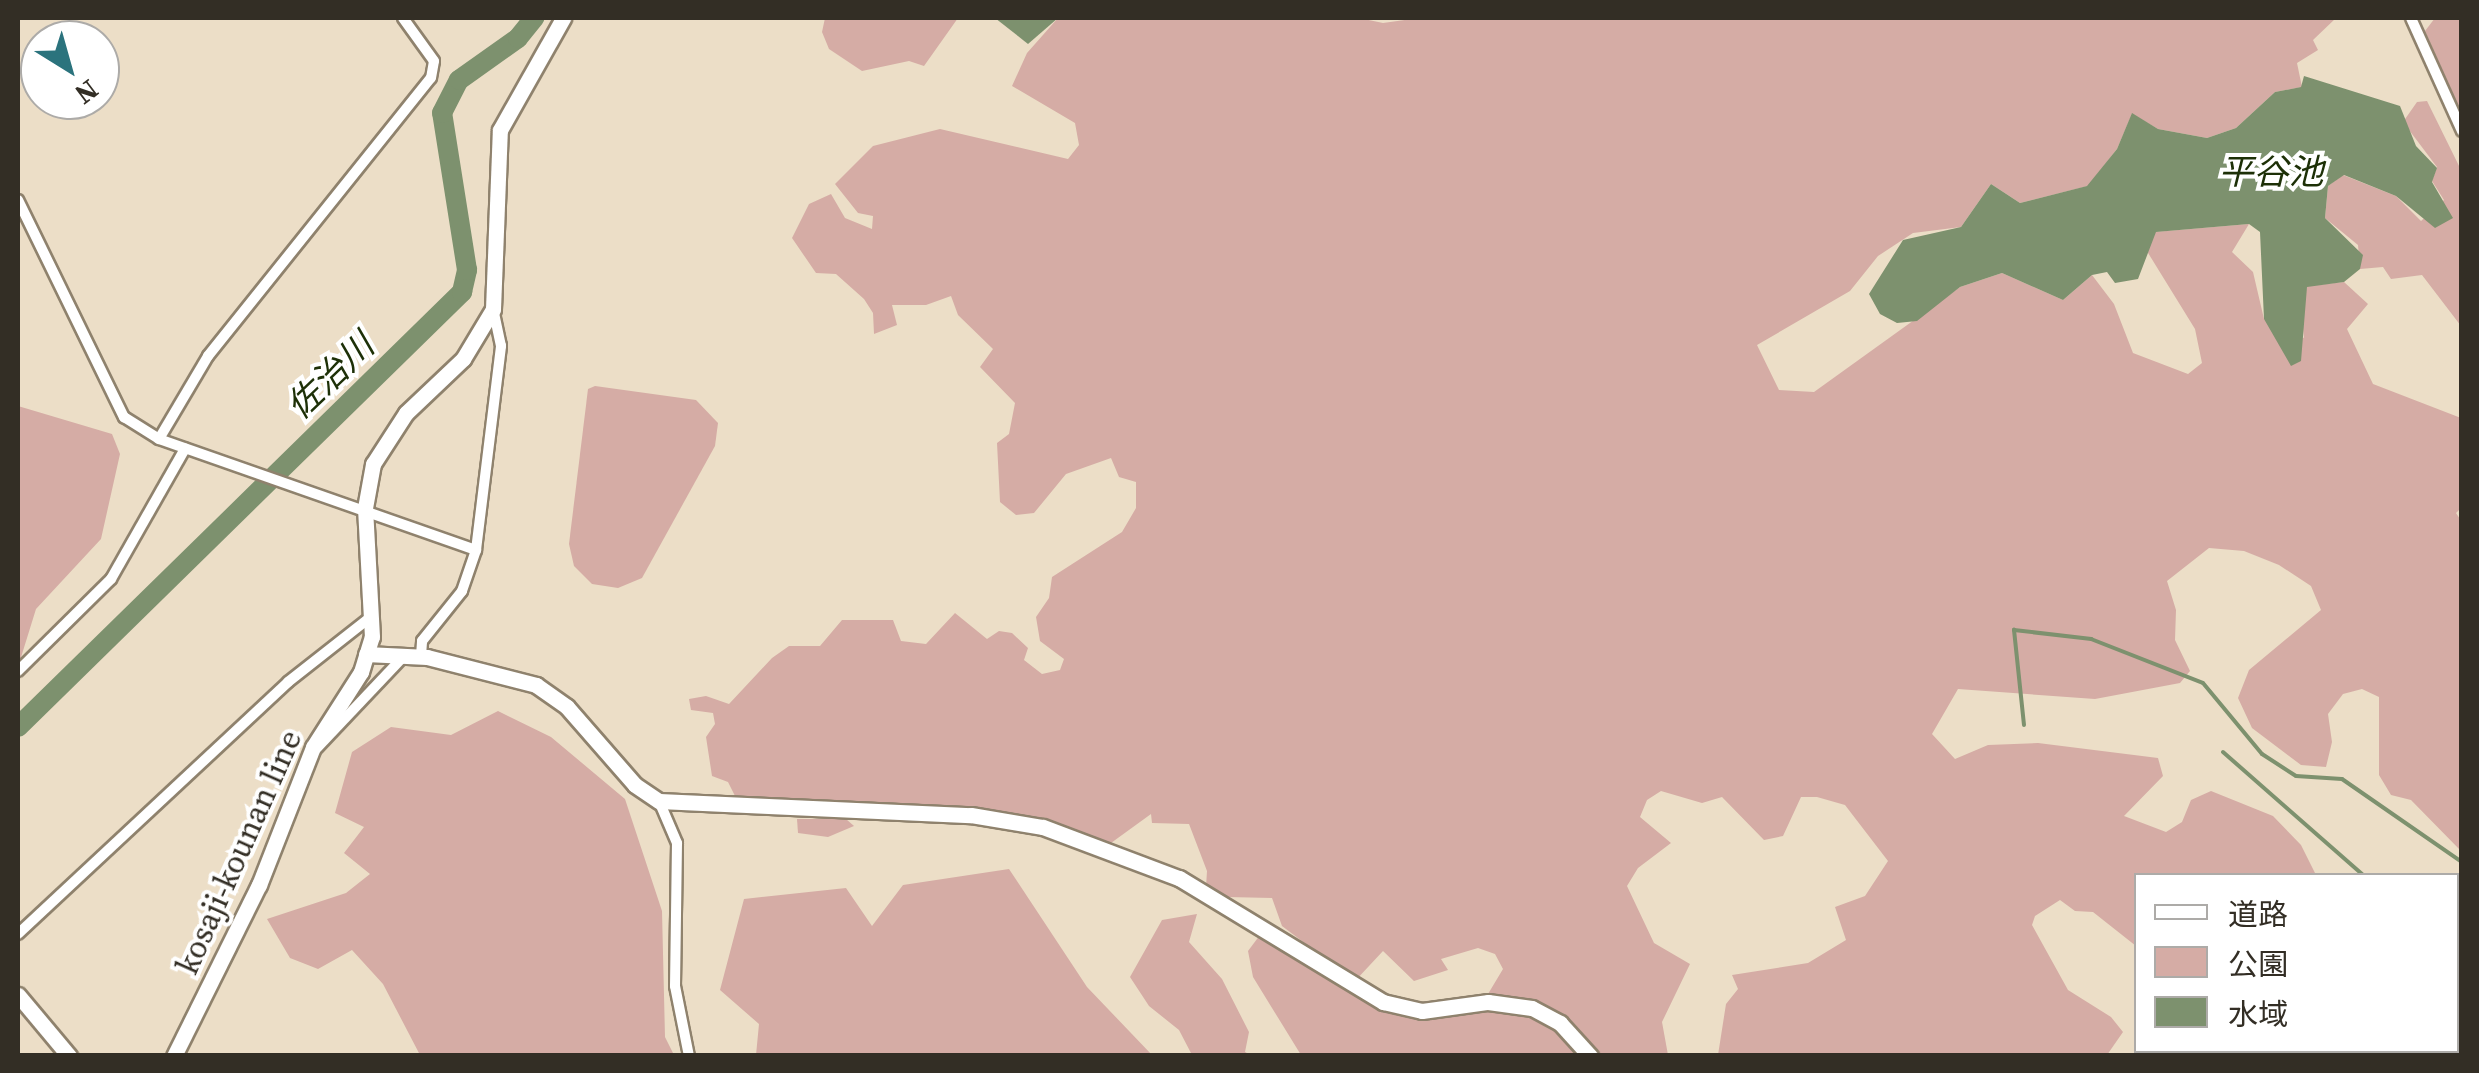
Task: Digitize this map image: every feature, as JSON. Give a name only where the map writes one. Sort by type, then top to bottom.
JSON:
[{"type":"street","points":[[159,439],[208,356],[431,78],[434,61],[403,18]]},
{"type":"street","name":"kosaji-kounan line","points":[[174,1056],[259,885],[313,747],[366,654],[372,616],[365,508],[373,464],[390,432],[463,359],[493,309],[500,130],[563,18]]},
{"type":"street","points":[[2410,18],[2462,131]]},
{"type":"street","points":[[18,200],[124,417],[159,439],[185,449],[365,508],[476,550]]},
{"type":"street","points":[[313,747],[318,749],[412,656],[462,591],[476,550],[500,346],[493,309]]},
{"type":"street","points":[[18,670],[111,579],[185,449]]},
{"type":"street","points":[[18,934],[288,682],[372,616]]},
{"type":"street","points":[[366,654],[412,656],[536,685],[659,801],[677,843],[675,986],[689,1056]]},
{"type":"street","points":[[659,801],[971,815],[1043,828],[1179,878],[1383,1002],[1422,1011],[1488,1002],[1532,1008],[1560,1023],[1590,1056]]},
{"type":"street","points":[[18,995],[69,1056]]},
{"type":"green space","points":[[825,18],[958,18],[924,66],[909,61],[862,71],[829,49],[822,32]]},
{"type":"green space","points":[[1058,18],[1359,18],[1383,23],[1419,18],[2336,18],[2313,40],[2318,50],[2297,63],[2302,87],[2275,92],[2236,128],[2207,138],[2158,129],[2132,114],[2117,149],[2088,186],[2020,203],[1991,184],[1961,227],[1913,233],[1878,256],[1850,291],[1757,345],[1779,390],[1814,392],[1960,287],[2002,273],[2063,300],[2092,275],[2114,304],[2133,353],[2188,374],[2202,363],[2195,329],[2145,248],[2155,232],[2249,224],[2232,252],[2253,272],[2264,319],[2304,338],[2301,309],[2307,286],[2344,282],[2368,304],[2347,329],[2373,384],[2461,418],[2461,508],[2456,513],[2462,522],[2461,851],[2411,800],[2391,795],[2379,775],[2379,697],[2362,689],[2343,694],[2328,714],[2332,742],[2326,767],[2301,765],[2252,728],[2238,698],[2249,670],[2321,610],[2311,586],[2279,565],[2244,551],[2209,548],[2167,581],[2176,610],[2175,640],[2190,671],[2180,683],[2095,699],[1958,689],[1932,734],[1955,759],[1988,745],[2038,743],[2158,758],[2163,776],[2124,816],[2166,832],[2182,822],[2191,800],[2211,791],[2273,816],[2301,845],[2315,873],[2134,873],[2134,944],[2093,912],[2075,911],[2060,900],[2035,916],[2032,925],[2068,990],[2111,1017],[2123,1032],[2107,1055],[1718,1055],[1726,1004],[1738,989],[1732,975],[1808,963],[1846,940],[1835,907],[1865,896],[1888,861],[1845,805],[1817,797],[1801,797],[1783,836],[1764,840],[1722,797],[1702,803],[1661,791],[1647,800],[1640,817],[1671,843],[1638,868],[1627,886],[1654,943],[1690,964],[1662,1022],[1668,1055],[1601,1055],[1552,1009],[1488,994],[1503,969],[1495,954],[1478,948],[1441,959],[1448,970],[1414,981],[1383,951],[1355,981],[1282,926],[1272,898],[1227,897],[1206,887],[1207,871],[1189,824],[1152,823],[1151,814],[1111,843],[1005,814],[738,802],[728,782],[712,776],[706,737],[715,724],[713,713],[691,710],[689,699],[706,696],[729,704],[772,658],[789,646],[820,646],[842,620],[893,620],[901,641],[926,644],[955,613],[987,639],[999,631],[1012,633],[1028,648],[1024,660],[1042,674],[1060,670],[1064,659],[1040,641],[1036,617],[1049,598],[1052,577],[1122,532],[1136,508],[1136,482],[1119,477],[1111,458],[1066,474],[1034,513],[1016,515],[1000,502],[997,443],[1009,434],[1015,403],[980,367],[993,349],[958,315],[951,296],[926,305],[892,305],[897,325],[874,334],[873,313],[864,299],[836,274],[816,273],[792,238],[809,204],[831,194],[845,218],[872,229],[873,216],[858,213],[835,184],[873,146],[940,129],[1068,159],[1079,145],[1075,123],[1012,86],[1027,53]]},
{"type":"green space","points":[[2435,18],[2461,18],[2461,115],[2425,31]]},
{"type":"green space","points":[[2427,101],[2461,170],[2461,326],[2422,275],[2391,279],[2383,267],[2360,269],[2358,245],[2325,218],[2328,186],[2343,175],[2396,196],[2421,221],[2444,200],[2432,181],[2437,167],[2403,122],[2417,102]]},
{"type":"green space","points":[[595,386],[696,400],[718,423],[715,446],[642,578],[618,588],[592,584],[574,566],[569,544],[588,389]]},
{"type":"green space","points":[[18,406],[112,434],[120,454],[101,539],[36,609],[18,667]]},
{"type":"green space","points":[[498,711],[551,737],[625,799],[662,911],[665,1037],[674,1055],[420,1055],[383,984],[352,950],[318,969],[290,958],[267,919],[346,893],[370,874],[344,853],[364,827],[335,813],[352,752],[391,727],[451,735]]},
{"type":"green space","points":[[797,819],[846,819],[854,826],[828,837],[798,833]]},
{"type":"green space","points":[[1009,869],[1087,987],[1152,1055],[756,1055],[759,1024],[720,990],[744,899],[846,888],[872,926],[903,885]]},
{"type":"green space","points":[[1197,914],[1189,942],[1222,979],[1249,1032],[1245,1052],[1251,1055],[1192,1055],[1179,1030],[1149,1006],[1130,977],[1162,920]]},
{"type":"green space","points":[[1260,935],[1371,1004],[1414,1017],[1476,1008],[1524,1011],[1561,1030],[1579,1055],[1301,1055],[1253,977],[1248,951]]},
{"type":"green space","points":[[2461,989],[2461,1055],[2335,1053],[2459,1053]]},
{"type":"water","points":[[995,18],[1058,18],[1028,44]]},
{"type":"water","name":"平谷池","points":[[2304,76],[2400,106],[2416,146],[2437,168],[2432,182],[2453,218],[2435,228],[2396,196],[2344,175],[2328,186],[2325,218],[2363,255],[2360,269],[2344,282],[2307,287],[2301,361],[2291,366],[2264,319],[2260,232],[2249,224],[2156,232],[2138,279],[2115,283],[2107,272],[2092,275],[2063,300],[2002,273],[1960,287],[1917,321],[1897,323],[1880,314],[1869,294],[1903,240],[1961,227],[1991,184],[2020,203],[2087,186],[2117,149],[2132,113],[2158,129],[2207,138],[2236,128],[2275,92],[2301,87]]},
{"type":"waterway","name":"佐治川","points":[[18,727],[462,292],[467,270],[442,113],[459,80],[518,38],[534,18]]},
{"type":"waterway","points":[[2024,725],[2014,630],[2091,639],[2203,683],[2262,754],[2296,776],[2342,779],[2462,862]]},
{"type":"waterway","points":[[2223,752],[2361,873]]}]
